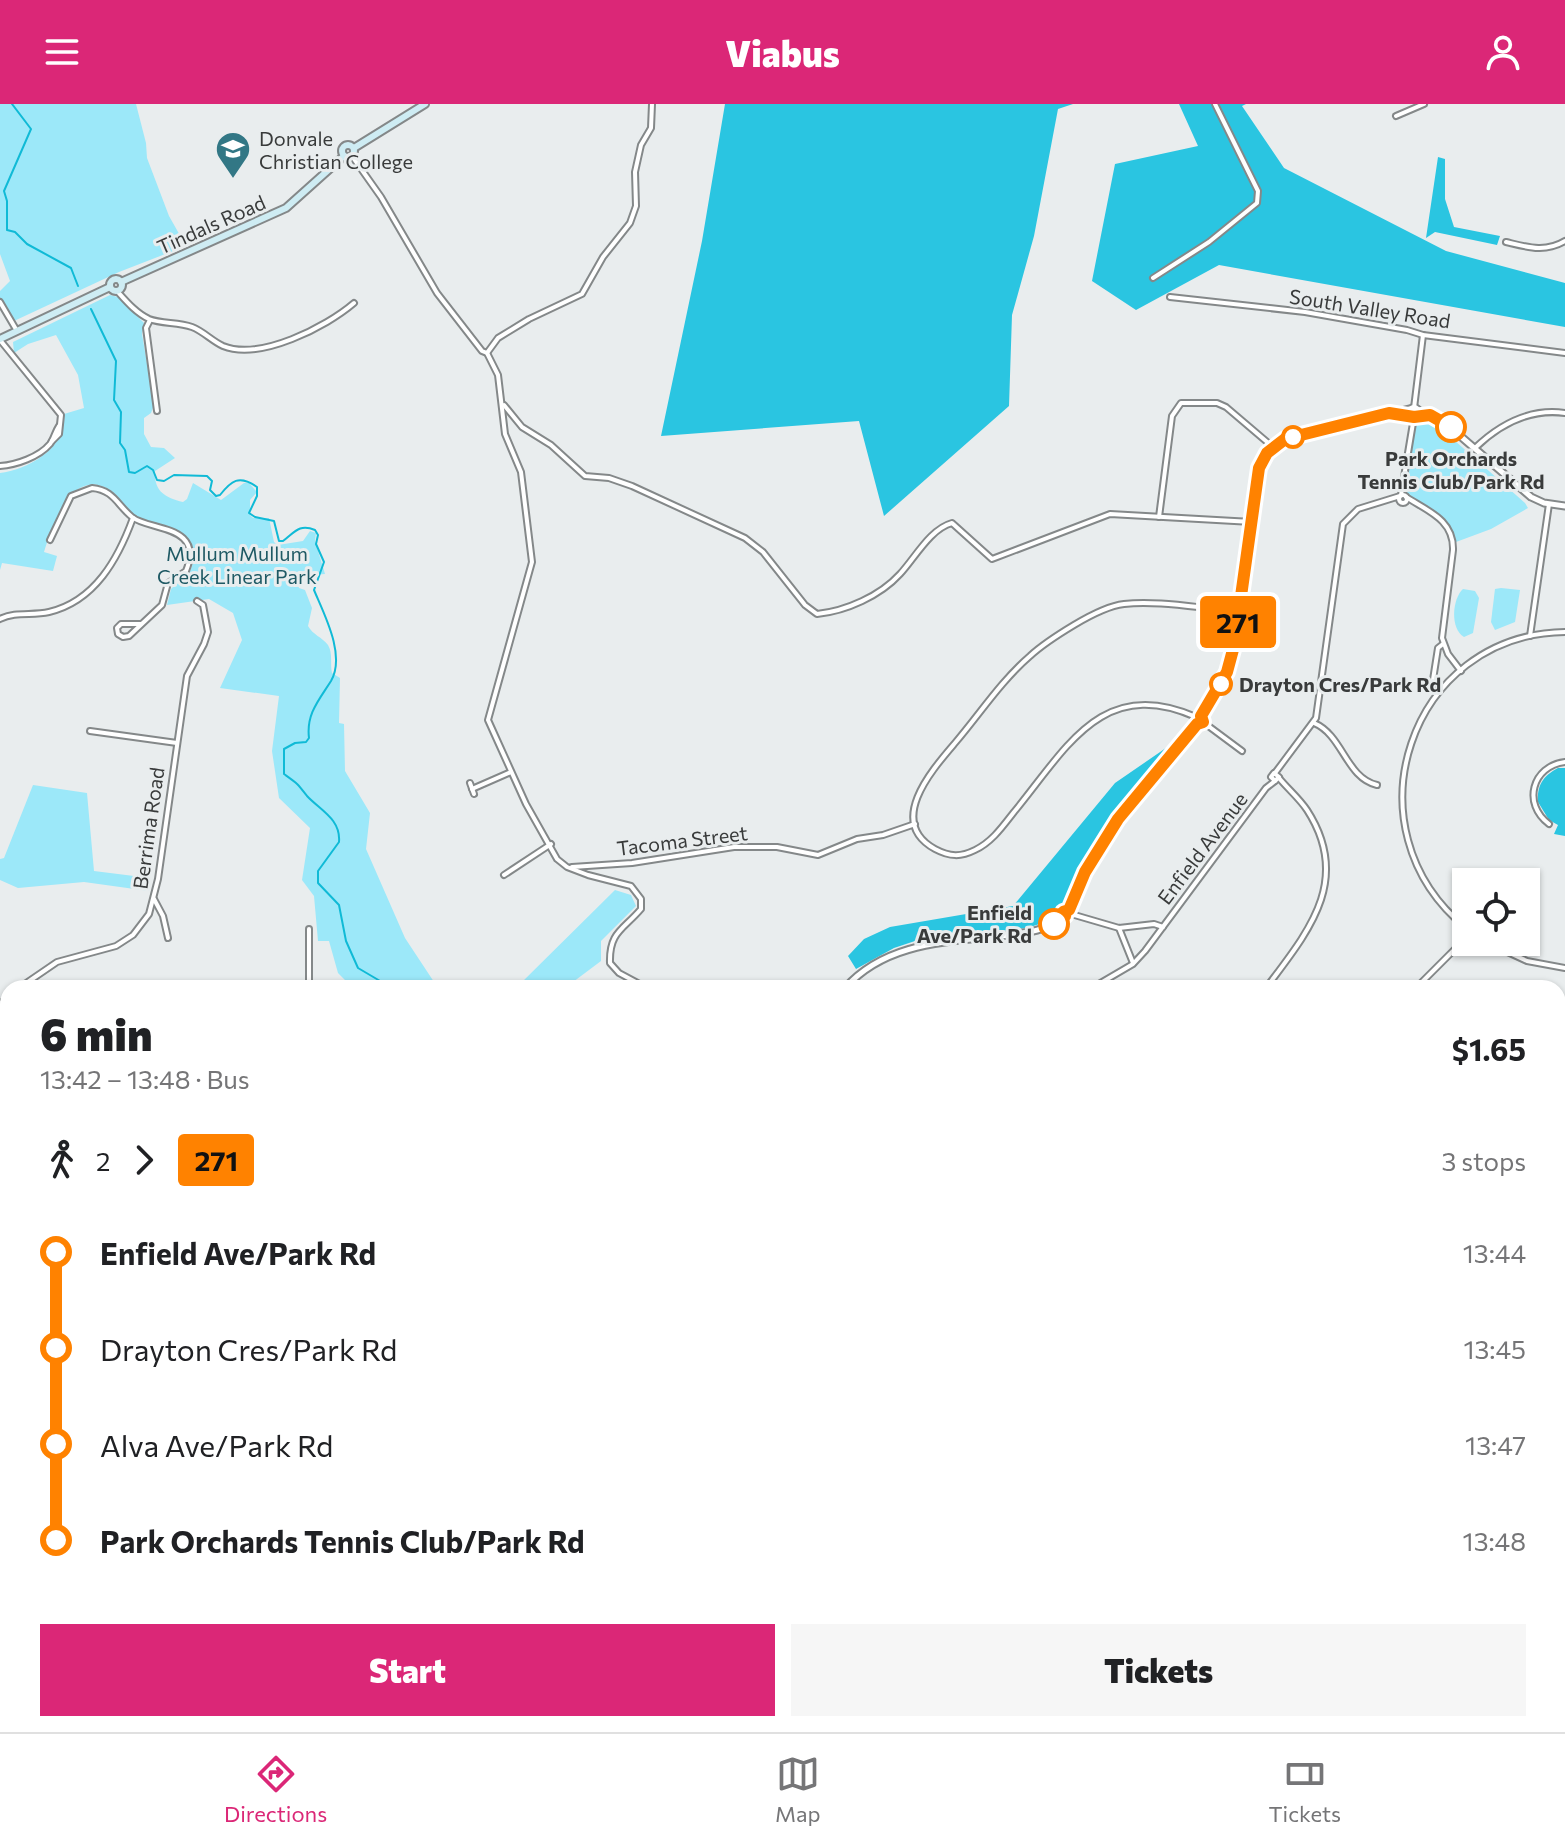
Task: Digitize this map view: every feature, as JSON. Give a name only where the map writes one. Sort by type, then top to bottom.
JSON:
[{"type":"main road","name":"Tindals Road","points":[[114,289],[113,279],[121,282],[286,208],[350,153],[425,104]]},
{"type":"main road","points":[[0,339],[114,289]]},
{"type":"street","points":[[487,353],[498,338],[529,319],[582,294],[603,257],[630,223],[636,206],[635,172],[641,145],[651,128],[652,104]]},
{"type":"street","points":[[1153,278],[1209,242],[1257,203],[1258,191],[1215,104]]},
{"type":"street","points":[[1396,116],[1424,104]]},
{"type":"street","points":[[350,153],[381,197],[437,293],[482,351],[487,353],[498,375],[505,434],[521,472],[532,562],[488,720],[526,804],[557,859],[567,867],[588,875],[631,886],[641,899],[641,909],[618,930],[611,943],[610,963],[619,973],[632,980]]},
{"type":"street","points":[[1506,242],[1542,249],[1553,248],[1565,241]]},
{"type":"street","points":[[114,289],[150,320],[191,327],[223,345],[246,350],[265,347],[322,325],[354,303]]},
{"type":"street","name":"South Valley Road","points":[[1170,297],[1305,312],[1423,335],[1565,353]]},
{"type":"street","points":[[0,302],[17,331]]},
{"type":"street","points":[[150,320],[146,328],[157,411]]},
{"type":"street","points":[[1403,498],[1423,335]]},
{"type":"street","points":[[0,339],[58,409],[61,424],[52,441],[41,451],[21,462],[0,466]]},
{"type":"street","points":[[1159,517],[1172,416],[1181,403],[1217,403],[1226,407],[1272,446]]},
{"type":"street","points":[[503,405],[522,427],[551,445],[585,476],[609,478],[632,486],[745,538],[763,552],[805,605],[817,614],[845,607],[879,592],[947,524],[956,524],[992,559],[1110,514],[1252,522]]},
{"type":"street","points":[[854,980],[871,965],[910,948],[1033,932],[1053,925],[1068,913],[1085,872],[1118,819],[1199,720],[1230,665],[1261,457],[1272,446],[1285,439],[1394,413],[1430,415],[1444,422],[1527,494],[1549,504],[1565,506]]},
{"type":"street","points":[[1475,448],[1512,420],[1538,413],[1565,413]]},
{"type":"street","points":[[58,542],[51,539],[68,501],[87,488],[98,488],[109,493],[133,518],[171,530],[183,539],[189,554],[186,571],[168,583],[162,605],[141,624],[126,637],[118,634],[117,628],[121,624],[141,624]]},
{"type":"street","points":[[1377,785],[1366,780],[1347,760],[1331,733],[1314,723],[1342,528],[1347,517],[1358,509],[1403,498],[1440,518],[1449,528],[1453,540],[1443,644],[1461,671]]},
{"type":"street","points":[[1530,636],[1549,504]]},
{"type":"street","points":[[0,619],[11,614],[53,611],[84,594],[103,577],[116,559],[133,518]]},
{"type":"street","name":"Berrima Road","points":[[31,980],[57,962],[108,949],[126,940],[145,921],[154,899],[187,676],[208,632],[205,603],[197,601]]},
{"type":"street","points":[[1239,611],[1121,604],[1083,619],[1058,635],[1022,664],[930,774],[916,801],[915,824],[925,841],[950,856],[966,854],[982,847],[1073,740],[1097,719],[1117,709],[1146,703],[1171,706],[1199,720],[1242,751]]},
{"type":"street","points":[[1452,914],[1431,892],[1412,856],[1402,813],[1404,773],[1421,720],[1435,698],[1461,671],[1502,644],[1530,636],[1565,632]]},
{"type":"street","points":[[1432,686],[1438,648],[1443,644]]},
{"type":"street","name":"Enfield Avenue","points":[[1106,980],[1133,964],[1162,929],[1314,723]]},
{"type":"street","points":[[90,731],[177,743]]},
{"type":"street","points":[[1549,824],[1535,809],[1534,785],[1546,768],[1565,762]]},
{"type":"street","points":[[472,789],[511,772]]},
{"type":"street","points":[[1272,980],[1310,927],[1320,907],[1325,879],[1323,852],[1316,826],[1302,803],[1276,778]]},
{"type":"street","name":"Tacoma Street","points":[[567,867],[592,867],[701,854],[734,847],[777,847],[818,855],[857,839],[883,835],[915,824]]},
{"type":"street","points":[[504,875],[551,844]]},
{"type":"street","name":"Tacoma Street","points":[[588,875],[592,867]]},
{"type":"street","points":[[154,899],[163,916],[168,938]]},
{"type":"street","name":"Enfield Avenue","points":[[1068,913],[1119,928],[1147,925],[1162,929]]},
{"type":"street","points":[[1119,928],[1133,964]]},
{"type":"street","points":[[309,929],[309,980]]},
{"type":"street","points":[[1424,980],[1452,952]]},
{"type":"street","points":[[1516,956],[1565,968]]},
{"type":"green space","points":[[0,104],[136,104],[147,158],[169,216],[186,246],[119,272],[14,321],[0,301],[0,291],[10,281],[0,254]]},
{"type":"green space","name":"Mullum Mullum Creek Linear Park","points":[[110,295],[118,297],[144,323],[142,334],[154,405],[151,413],[144,418],[144,434],[151,447],[164,448],[175,458],[155,471],[158,488],[170,498],[183,502],[193,483],[221,500],[244,483],[249,483],[257,492],[250,500],[250,515],[253,518],[269,518],[274,542],[278,545],[303,541],[310,531],[316,533],[315,541],[325,574],[300,576],[297,581],[299,588],[305,590],[312,608],[308,626],[328,645],[332,673],[340,678],[339,723],[344,724],[345,771],[370,813],[366,849],[405,938],[433,980],[345,980],[338,973],[329,941],[318,941],[314,896],[302,880],[310,828],[279,798],[272,751],[279,696],[220,688],[242,640],[233,613],[209,599],[167,605],[171,589],[187,576],[192,565],[191,551],[178,532],[138,518],[114,493],[100,485],[87,485],[67,500],[53,526],[44,552],[57,556],[53,571],[2,563],[0,570],[0,473],[22,467],[44,455],[60,437],[64,414],[84,408],[78,375],[56,335],[28,344],[14,353],[13,342]]},
{"type":"green space","points":[[1416,421],[1436,424],[1528,508],[1491,529],[1456,542],[1453,532],[1442,519],[1406,494]]},
{"type":"green space","points":[[1463,589],[1475,591],[1479,598],[1473,633],[1464,637],[1456,628],[1454,614]]},
{"type":"green space","points":[[1495,589],[1520,590],[1515,622],[1495,630],[1491,622]]},
{"type":"green space","points":[[33,785],[87,793],[94,871],[150,878],[149,891],[84,882],[18,888],[0,880],[0,859],[4,858]]},
{"type":"green space","points":[[615,890],[631,895],[636,906],[601,941],[601,961],[576,980],[524,980]]},
{"type":"shaded area","points":[[725,104],[1073,104],[1058,109],[1034,236],[1012,315],[1009,406],[884,516],[859,421],[661,436],[702,241]]},
{"type":"shaded area","points":[[1179,104],[1246,104],[1242,106],[1284,168],[1446,251],[1565,283],[1565,327],[1219,265],[1136,310],[1092,281],[1115,164],[1198,146]]},
{"type":"shaded area","points":[[1438,157],[1445,159],[1445,199],[1454,227],[1500,236],[1497,245],[1435,232],[1426,238]]},
{"type":"shaded area","points":[[1179,739],[1114,813],[1062,910],[1052,920],[1027,928],[915,941],[894,948],[856,969],[848,956],[864,939],[890,927],[1013,906],[1115,783]]},
{"type":"shaded area","points":[[1558,768],[1565,768],[1565,836],[1554,834],[1558,825],[1549,820],[1538,802],[1542,782]]},
{"type":"waterway","points":[[12,104],[31,129],[4,191],[7,230],[71,268],[78,286]]},
{"type":"waterway","points":[[91,309],[116,361],[114,400],[121,412],[120,443],[125,450],[129,472],[135,473],[147,466],[153,470],[157,480],[164,481],[174,475],[207,476],[212,481],[210,490],[216,496],[232,483],[245,481],[257,487],[257,496],[249,513],[274,521],[279,541],[305,528],[315,530],[318,535],[316,544],[324,562],[314,590],[332,635],[335,671],[311,714],[309,738],[306,742],[284,749],[284,774],[337,827],[339,842],[318,871],[318,883],[339,905],[346,941],[358,968],[378,980]]},
{"type":"bus line","name":"271","points":[[1054,924],[1065,916],[1063,912],[1066,909],[1069,910],[1085,872],[1128,805],[1197,724],[1203,722],[1201,716],[1227,672],[1234,646],[1259,468],[1267,453],[1285,439],[1389,413],[1414,417],[1430,415],[1451,427]]},
{"type":"place","name":"Donvale Christian College","points":[[233,180]]},
{"type":"place","name":"Park Orchards Tennis Club/Park Rd","points":[[1451,427]]},
{"type":"place","name":"Drayton Cres/Park Rd","points":[[1221,684]]},
{"type":"place","name":"Enfield Ave/Park Rd","points":[[1054,924]]}]
